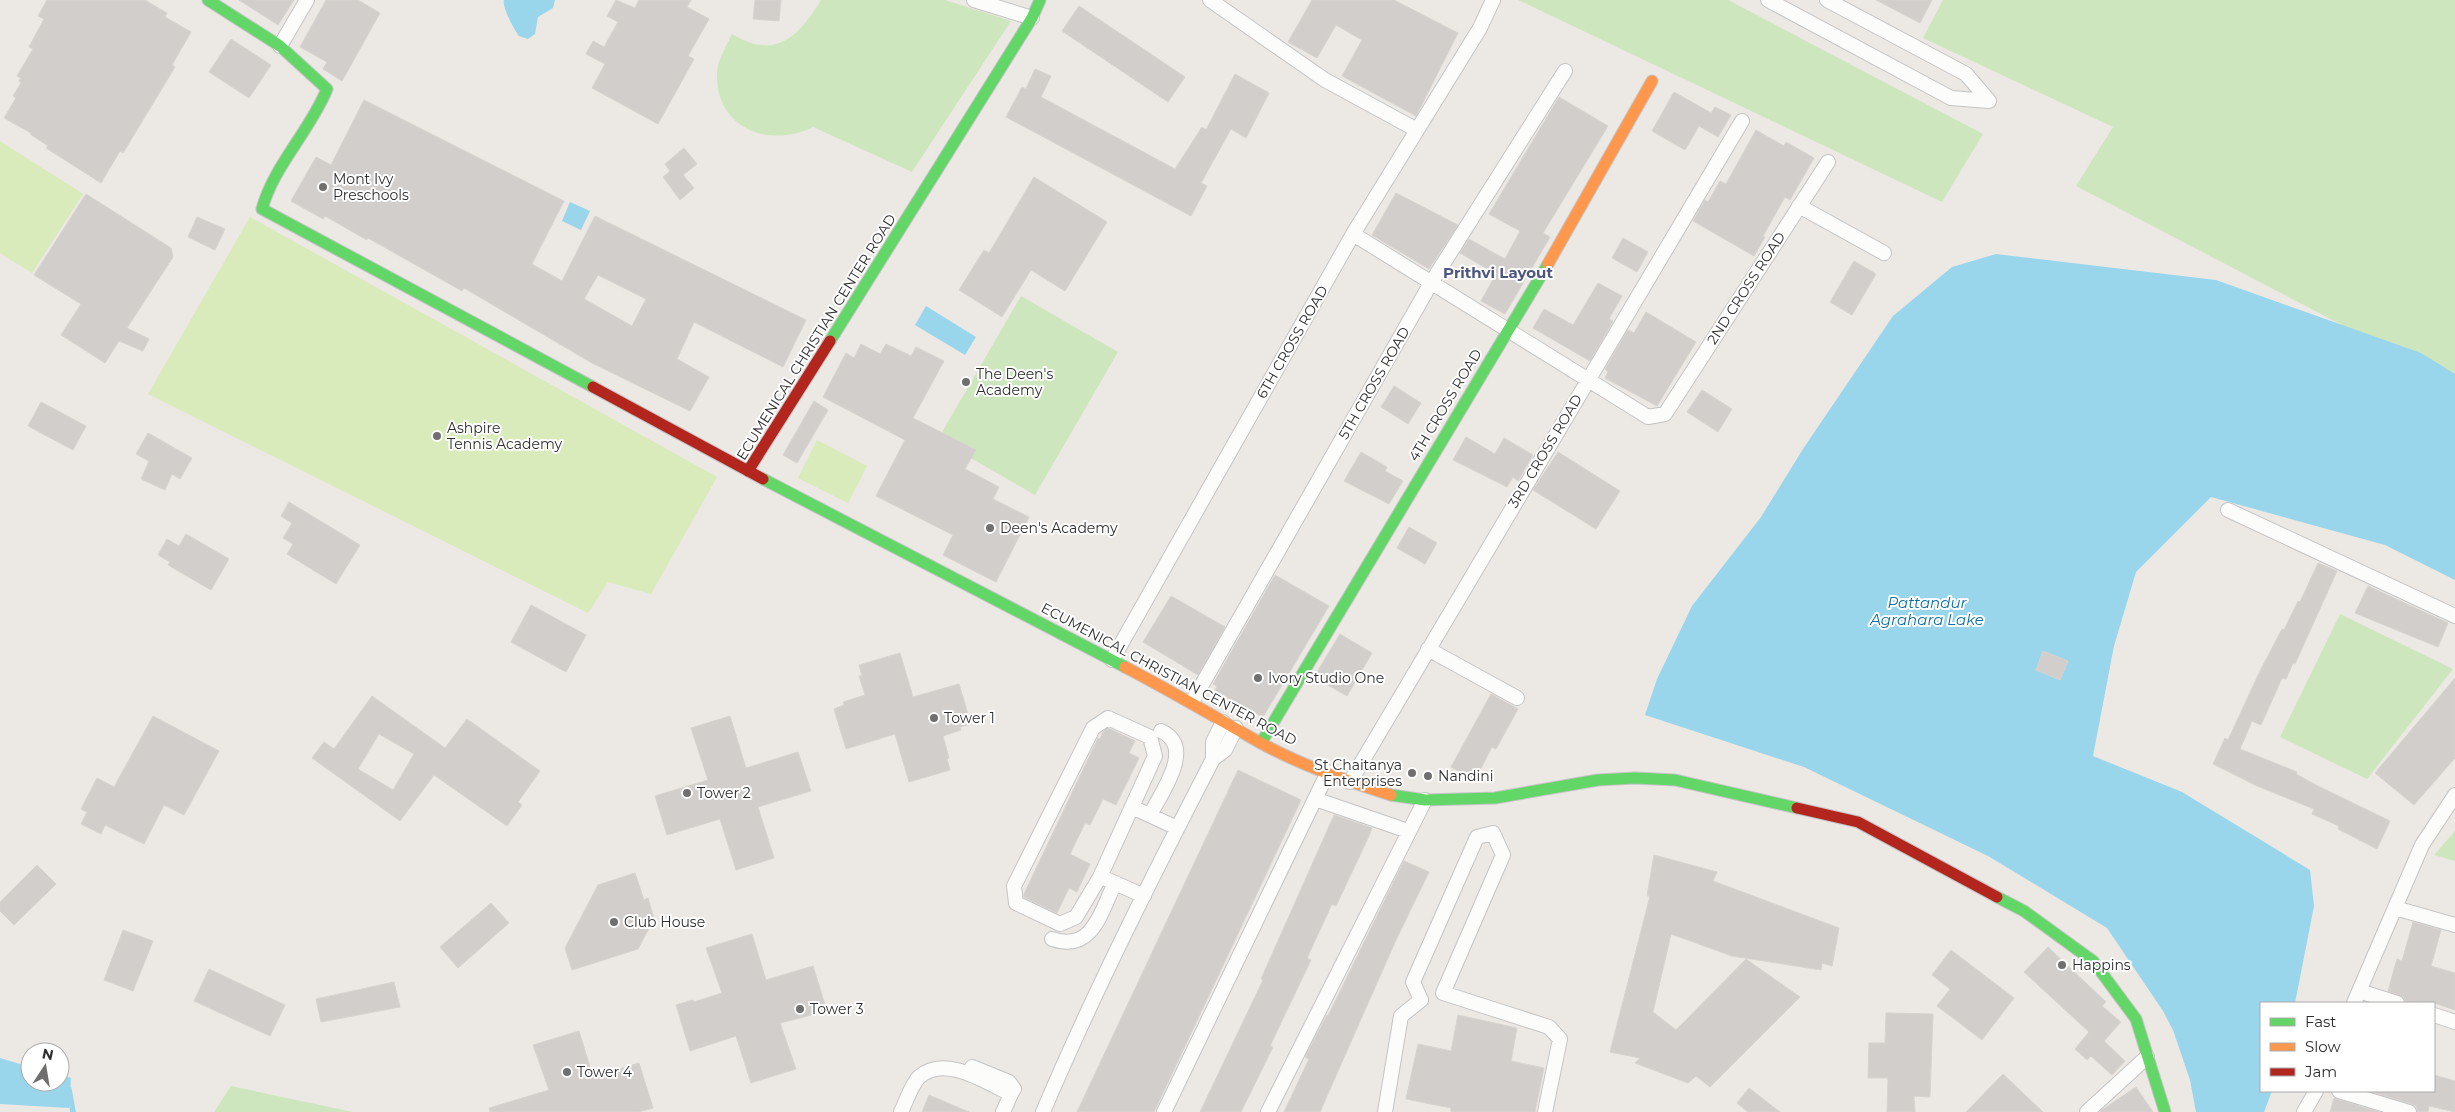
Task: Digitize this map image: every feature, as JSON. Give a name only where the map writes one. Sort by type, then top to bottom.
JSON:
[{"type":"street","points":[[208,0],[280,46],[327,89],[318,112],[267,190],[262,209],[748,471]]},
{"type":"street","points":[[280,46],[307,0]]},
{"type":"street","points":[[974,0],[1032,18]]},
{"type":"street","name":"ECUMENICAL CHRISTIAN CENTER ROAD","points":[[1040,0],[1032,18],[748,471],[1192,702],[1262,743],[1350,782],[1395,796],[1424,800],[1495,798],[1598,780],[1634,778],[1675,780],[1858,822],[2024,911],[2093,962],[2136,1019],[2165,1112]]},
{"type":"street","points":[[1210,0],[1326,80],[1417,130]]},
{"type":"street","name":"6TH CROSS ROAD","points":[[1112,660],[1353,234],[1480,28],[1493,0]]},
{"type":"street","points":[[1768,0],[1951,98],[1990,101],[1966,74],[1827,0]]},
{"type":"street","name":"5TH CROSS ROAD","points":[[1192,702],[1431,283],[1565,71]]},
{"type":"street","name":"4TH CROSS ROAD","points":[[1262,743],[1508,330],[1513,326],[1652,81]]},
{"type":"street","name":"3RD CROSS ROAD","points":[[1350,782],[1587,379],[1742,121]]},
{"type":"street","name":"2ND CROSS ROAD","points":[[1587,379],[1648,417],[1665,414],[1828,162]]},
{"type":"street","points":[[1799,206],[1884,253]]},
{"type":"street","points":[[1353,234],[1587,379]]},
{"type":"street","points":[[2228,510],[2455,616]]},
{"type":"street","points":[[1428,649],[1517,698]]},
{"type":"street","points":[[1108,718],[1150,737],[1155,756],[1100,877],[1076,917],[1060,924],[1016,903],[1014,886],[1092,728],[1108,718]]},
{"type":"street","points":[[1043,1112],[1068,1053],[1177,828],[1213,759],[1213,742],[1230,725]]},
{"type":"street","points":[[1150,816],[1178,758],[1174,742],[1161,731]]},
{"type":"street","points":[[1164,1112],[1328,772]]},
{"type":"street","points":[[2390,1002],[2357,997],[2422,845],[2455,795]]},
{"type":"street","points":[[1315,799],[1408,831]]},
{"type":"street","points":[[1268,1112],[1424,800]]},
{"type":"street","points":[[1132,807],[1177,828]]},
{"type":"street","points":[[1385,1112],[1401,1016],[1421,1000],[1414,982],[1477,837],[1493,833],[1503,855],[1443,993],[1549,1027],[1560,1039],[1545,1112]]},
{"type":"street","points":[[1100,877],[1144,896]]},
{"type":"street","points":[[1052,939],[1060,942],[1076,941],[1093,931],[1114,883]]},
{"type":"street","points":[[2395,908],[2455,925]]},
{"type":"street","points":[[2435,1015],[2455,1022]]},
{"type":"street","points":[[2087,1112],[2147,1057]]},
{"type":"street","points":[[972,1067],[1009,1082],[1014,1089],[1003,1112]]},
{"type":"street","points":[[901,1112],[917,1078],[928,1071],[954,1069],[1010,1094]]},
{"type":"street","points":[[2304,1112],[2315,1092]]},
{"type":"street","points":[[2342,1092],[2409,1112]]},
{"type":"green space","points":[[821,0],[945,0],[1011,21],[912,172],[813,127],[779,136],[763,134],[748,129],[735,120],[725,108],[719,92],[717,73],[721,58],[732,34],[748,42],[761,45],[774,45],[785,41],[804,24]]},
{"type":"green space","points":[[1518,0],[1728,0],[1983,134],[1942,202]]},
{"type":"green space","points":[[1943,0],[2455,0],[2455,384],[2076,186],[2113,127],[1923,38]]},
{"type":"green space","points":[[0,141],[83,194],[32,273],[0,253]]},
{"type":"green space","name":"Ashpire Tennis Academy","points":[[250,217],[717,477],[651,594],[608,582],[588,613],[148,394]]},
{"type":"green space","points":[[1021,296],[1118,352],[1035,495],[938,439]]},
{"type":"green space","points":[[817,440],[867,466],[848,503],[798,478]]},
{"type":"green space","points":[[2340,614],[2453,669],[2367,779],[2280,737]]},
{"type":"green space","points":[[2455,831],[2455,861],[2434,855]]},
{"type":"green space","points":[[231,1086],[353,1112],[214,1112]]},
{"type":"water","points":[[504,0],[555,0],[553,8],[538,17],[535,34],[528,39],[519,36],[517,33],[507,13]]},
{"type":"water","points":[[570,202],[590,211],[581,230],[562,221]]},
{"type":"water","name":"Pattandur Agrahara Lake","points":[[1996,254],[2216,280],[2421,353],[2455,374],[2455,580],[2385,545],[2211,497],[2136,572],[2114,646],[2093,756],[2182,792],[2310,870],[2314,906],[2295,1002],[2260,1002],[2260,1092],[2272,1092],[2264,1112],[2196,1112],[2190,1080],[2173,1030],[2163,1011],[2107,928],[1988,856],[1804,767],[1645,715],[1657,679],[1692,606],[1761,517],[1803,449],[1893,316],[1952,267]]},
{"type":"water","points":[[926,306],[976,337],[965,355],[915,325]]},
{"type":"water","points":[[0,1058],[20,1064],[20,1092],[70,1092],[71,1078],[69,1108],[0,1104]]},
{"type":"building","points":[[47,0],[145,0],[167,13],[165,17],[191,32],[172,65],[175,67],[123,153],[120,151],[101,183],[46,148],[48,146],[31,133],[4,118],[16,98],[13,96],[21,83],[19,81],[21,78],[17,76],[33,49],[29,47],[44,19],[38,16]]},
{"type":"building","points":[[239,0],[294,0],[278,25]]},
{"type":"building","points":[[326,0],[358,0],[380,13],[342,81],[323,69],[327,62],[300,47]]},
{"type":"building","points":[[616,0],[635,8],[639,0],[691,0],[687,7],[709,19],[688,56],[694,59],[658,124],[592,88],[605,64],[586,54],[593,41],[604,47],[618,22],[607,16]]},
{"type":"building","points":[[755,0],[781,0],[779,21],[753,19]]},
{"type":"building","points":[[1312,0],[1394,0],[1458,33],[1416,116],[1342,76],[1362,40],[1336,25],[1317,58],[1288,42]]},
{"type":"building","points":[[1876,0],[1932,0],[1920,23]]},
{"type":"building","points":[[1079,6],[1185,77],[1168,102],[1062,31]]},
{"type":"building","points":[[231,39],[271,65],[249,98],[209,72]]},
{"type":"building","points":[[1035,69],[1051,76],[1041,97],[1175,169],[1202,127],[1206,130],[1235,74],[1269,93],[1246,138],[1231,129],[1201,183],[1207,186],[1191,216],[1006,117],[1022,87],[1026,89]]},
{"type":"building","points":[[1674,92],[1711,113],[1715,107],[1731,115],[1718,137],[1699,126],[1685,150],[1652,131]]},
{"type":"building","points":[[1559,97],[1608,126],[1543,233],[1550,237],[1505,314],[1481,301],[1496,274],[1460,253],[1469,239],[1505,259],[1520,231],[1489,214]]},
{"type":"building","points":[[364,100],[564,201],[532,264],[562,281],[595,216],[806,320],[783,367],[694,322],[677,359],[709,377],[690,411],[592,363],[464,288],[462,291],[368,238],[367,240],[325,216],[323,219],[291,201],[316,157],[331,165]],"holes":[[[598,275],[646,299],[632,326],[584,299]]]},
{"type":"building","points":[[1756,130],[1784,146],[1786,142],[1814,158],[1790,200],[1785,197],[1754,256],[1693,221],[1705,200],[1708,202],[1720,181],[1726,184]]},
{"type":"building","points":[[684,148],[697,164],[683,175],[694,188],[680,200],[663,177],[670,171],[665,164]]},
{"type":"building","points":[[1034,177],[1107,222],[1065,291],[1031,270],[1002,317],[959,290],[984,250],[989,253]]},
{"type":"building","points":[[1396,193],[1458,225],[1429,269],[1372,235]]},
{"type":"building","points":[[86,194],[171,248],[173,257],[127,328],[149,339],[143,351],[119,341],[105,363],[61,335],[81,304],[34,275]]},
{"type":"building","points":[[197,217],[225,229],[215,250],[188,237]]},
{"type":"building","points":[[1623,238],[1648,252],[1637,272],[1612,258]]},
{"type":"building","points":[[1854,261],[1876,274],[1852,315],[1830,302]]},
{"type":"building","points":[[1598,283],[1622,296],[1609,319],[1613,321],[1590,361],[1533,328],[1544,309],[1573,325]]},
{"type":"building","points":[[1646,312],[1696,342],[1657,406],[1605,378],[1608,372],[1605,369],[1628,330],[1634,333]]},
{"type":"building","points":[[861,344],[880,354],[886,344],[911,356],[916,347],[944,361],[913,418],[976,450],[965,469],[999,487],[993,499],[1029,517],[996,582],[943,555],[953,535],[876,496],[905,440],[823,397],[846,353],[854,358]]},
{"type":"building","points":[[1394,386],[1421,403],[1408,424],[1381,407]]},
{"type":"building","points":[[1702,390],[1732,409],[1718,432],[1687,412]]},
{"type":"building","points":[[814,401],[828,410],[797,463],[783,455]]},
{"type":"building","points":[[41,402],[86,426],[73,450],[28,426]]},
{"type":"building","points":[[148,433],[192,458],[180,479],[172,474],[165,490],[141,479],[149,461],[136,454]]},
{"type":"building","points":[[1466,437],[1495,454],[1504,438],[1533,455],[1518,481],[1513,477],[1507,487],[1453,460]]},
{"type":"building","points":[[1361,452],[1387,467],[1385,471],[1403,481],[1389,504],[1344,481]]},
{"type":"building","points":[[1558,452],[1620,491],[1596,529],[1533,490]]},
{"type":"building","points":[[289,502],[360,545],[336,584],[287,554],[293,544],[283,538],[292,523],[281,516]]},
{"type":"building","points":[[1409,527],[1437,543],[1425,564],[1397,548]]},
{"type":"building","points":[[186,534],[229,559],[211,590],[168,565],[170,562],[158,555],[167,539],[179,546]]},
{"type":"building","points":[[2318,563],[2337,571],[2295,664],[2293,663],[2286,679],[2282,678],[2261,725],[2252,721],[2240,749],[2297,772],[2296,774],[2318,786],[2390,821],[2377,849],[2338,829],[2339,826],[2312,814],[2314,809],[2257,786],[2213,764],[2225,738],[2228,740],[2260,671],[2282,629],[2284,630],[2298,601],[2300,602]]},
{"type":"building","points":[[1275,575],[1329,606],[1263,717],[1215,691],[1217,686],[1213,684]]},
{"type":"building","points":[[2368,586],[2448,623],[2438,647],[2355,613]]},
{"type":"building","points":[[1171,596],[1225,627],[1198,675],[1143,642]]},
{"type":"building","points":[[531,605],[586,635],[566,672],[511,642]]},
{"type":"building","points":[[1340,634],[1372,653],[1347,696],[1314,677]]},
{"type":"building","points":[[2043,651],[2068,661],[2060,680],[2036,670]]},
{"type":"building","name":"Tower 1","points":[[900,653],[913,697],[959,684],[971,724],[960,727],[961,730],[943,736],[950,770],[909,782],[895,734],[846,749],[834,709],[844,705],[843,702],[865,695],[859,676],[862,676],[859,665]]},
{"type":"building","points":[[2455,678],[2455,758],[2414,805],[2375,773]]},
{"type":"building","points":[[1491,694],[1518,709],[1496,749],[1492,747],[1475,780],[1451,767]]},
{"type":"building","points":[[372,696],[445,748],[467,719],[540,771],[518,802],[522,805],[507,826],[434,775],[400,821],[312,758],[324,742],[334,749]],"holes":[[[379,734],[414,754],[393,790],[358,769]]]},
{"type":"building","points":[[153,716],[219,751],[184,815],[164,805],[144,844],[105,825],[101,834],[81,824],[87,812],[81,809],[97,778],[114,787]]},
{"type":"building","name":"Tower 2","points":[[730,716],[746,768],[798,752],[811,791],[758,807],[774,858],[736,870],[720,819],[667,835],[655,796],[708,780],[691,728]]},
{"type":"building","points":[[1108,728],[1135,741],[1129,753],[1139,758],[1116,805],[1103,799],[1090,825],[1085,823],[1070,854],[1090,864],[1077,892],[1069,888],[1057,913],[1024,897],[1024,894],[1098,738],[1100,739],[1103,732]]},
{"type":"building","points":[[1238,770],[1301,800],[1154,1112],[1077,1112]]},
{"type":"building","points":[[1334,815],[1372,828],[1369,836],[1336,906],[1332,904],[1307,958],[1311,960],[1270,1046],[1273,1047],[1241,1112],[1200,1112],[1263,980],[1261,979]]},
{"type":"building","points":[[1654,855],[1717,872],[1713,881],[1839,928],[1832,966],[1822,963],[1821,970],[1732,956],[1671,934],[1653,1012],[1676,1030],[1746,959],[1800,997],[1710,1087],[1696,1076],[1688,1083],[1635,1063],[1640,1058],[1610,1052],[1650,896],[1647,896]]},
{"type":"building","points":[[1404,861],[1429,872],[1396,940],[1320,1112],[1284,1112],[1309,1059],[1305,1057],[1328,1016]]},
{"type":"building","points":[[37,865],[56,884],[14,925],[0,911],[0,902]]},
{"type":"building","name":"Club House","points":[[635,873],[644,900],[648,898],[654,919],[638,949],[572,970],[565,948],[598,885]]},
{"type":"building","points":[[491,903],[509,923],[458,968],[440,947]]},
{"type":"building","points":[[2413,922],[2441,930],[2431,966],[2455,973],[2455,1010],[2435,1002],[2406,1002],[2403,997],[2388,991],[2397,959],[2402,961]]},
{"type":"building","points":[[123,930],[153,941],[133,991],[104,980]]},
{"type":"building","name":"Tower 3","points":[[752,934],[766,980],[813,966],[827,1011],[780,1023],[796,1069],[751,1083],[736,1036],[690,1051],[676,1005],[693,1000],[694,1002],[722,993],[706,948]]},
{"type":"building","points":[[2048,947],[2106,1002],[2102,1006],[2121,1022],[2104,1041],[2125,1061],[2112,1075],[2091,1056],[2087,1060],[2075,1049],[2089,1032],[2024,972]]},
{"type":"building","points":[[1951,950],[2014,998],[1982,1040],[1937,1006],[1950,989],[1932,975]]},
{"type":"building","points":[[209,969],[285,1005],[270,1036],[194,1001]]},
{"type":"building","points":[[394,982],[400,1007],[321,1022],[316,999]]},
{"type":"building","points":[[1886,1013],[1933,1014],[1930,1097],[1914,1096],[1915,1112],[1887,1112],[1888,1078],[1868,1078],[1869,1043],[1885,1043]]},
{"type":"building","points":[[1458,1015],[1517,1028],[1511,1061],[1544,1068],[1535,1112],[1451,1112],[1451,1108],[1406,1099],[1418,1044],[1451,1051]]},
{"type":"building","name":"Tower 4","points":[[579,1031],[593,1077],[639,1063],[653,1108],[639,1112],[490,1112],[489,1108],[549,1090],[533,1045]]},
{"type":"building","points":[[2003,1074],[2043,1112],[1966,1112]]},
{"type":"building","points":[[2435,1075],[2455,1081],[2455,1112],[2429,1106],[2428,1112],[2418,1112],[2416,1106],[2372,1092],[2435,1092]]},
{"type":"building","points":[[2136,1087],[2153,1112],[2100,1112],[2102,1110]]},
{"type":"building","points":[[1749,1088],[1780,1112],[1748,1112],[1737,1103]]},
{"type":"building","points":[[929,1095],[969,1112],[922,1112]]},
{"type":"building","points":[[2334,1098],[2336,1099],[2379,1112],[2330,1112]]},
{"type":"waterway","points":[[70,1092],[73,1112]]},
{"type":"traffic: fast","points":[[208,0],[280,46],[327,89],[320,104],[283,163],[262,209],[593,387]]},
{"type":"traffic: fast","points":[[830,341],[1032,18],[1040,0]]},
{"type":"traffic: fast","points":[[1261,743],[1548,264]]},
{"type":"traffic: fast","points":[[763,479],[1125,667]]},
{"type":"traffic: fast","points":[[1391,795],[1425,800],[1495,798],[1598,780],[1635,778],[1675,780],[1797,808]]},
{"type":"traffic: fast","points":[[1997,897],[2024,911],[2093,961],[2136,1019],[2165,1112]]},
{"type":"traffic: slow","points":[[1548,264],[1652,81]]},
{"type":"traffic: slow","points":[[1125,667],[1291,758],[1324,772],[1391,795]]},
{"type":"traffic: jam","points":[[748,471],[830,341]]},
{"type":"traffic: jam","points":[[593,387],[763,479]]},
{"type":"traffic: jam","points":[[1797,808],[1858,822],[1997,897]]},
{"type":"place","name":"Mont Ivy Preschools","points":[[323,187]]},
{"type":"place","name":"The Deen's Academy","points":[[966,382]]},
{"type":"place","name":"Ashpire Tennis Academy","points":[[437,436]]},
{"type":"place","name":"Deen's Academy","points":[[990,528]]},
{"type":"place","name":"Ivory Studio One","points":[[1258,678]]},
{"type":"place","name":"Tower 1","points":[[934,718]]},
{"type":"place","name":"St Chaitanya Enterprises","points":[[1412,773]]},
{"type":"place","name":"Nandini","points":[[1428,776]]},
{"type":"place","name":"Tower 2","points":[[687,793]]},
{"type":"place","name":"Club House","points":[[614,922]]},
{"type":"place","name":"Happins","points":[[2062,965]]},
{"type":"place","name":"Tower 3","points":[[800,1009]]},
{"type":"place","name":"Tower 4","points":[[567,1072]]},
{"type":"district","name":"Prithvi Layout","points":[[1498,273]]}]
